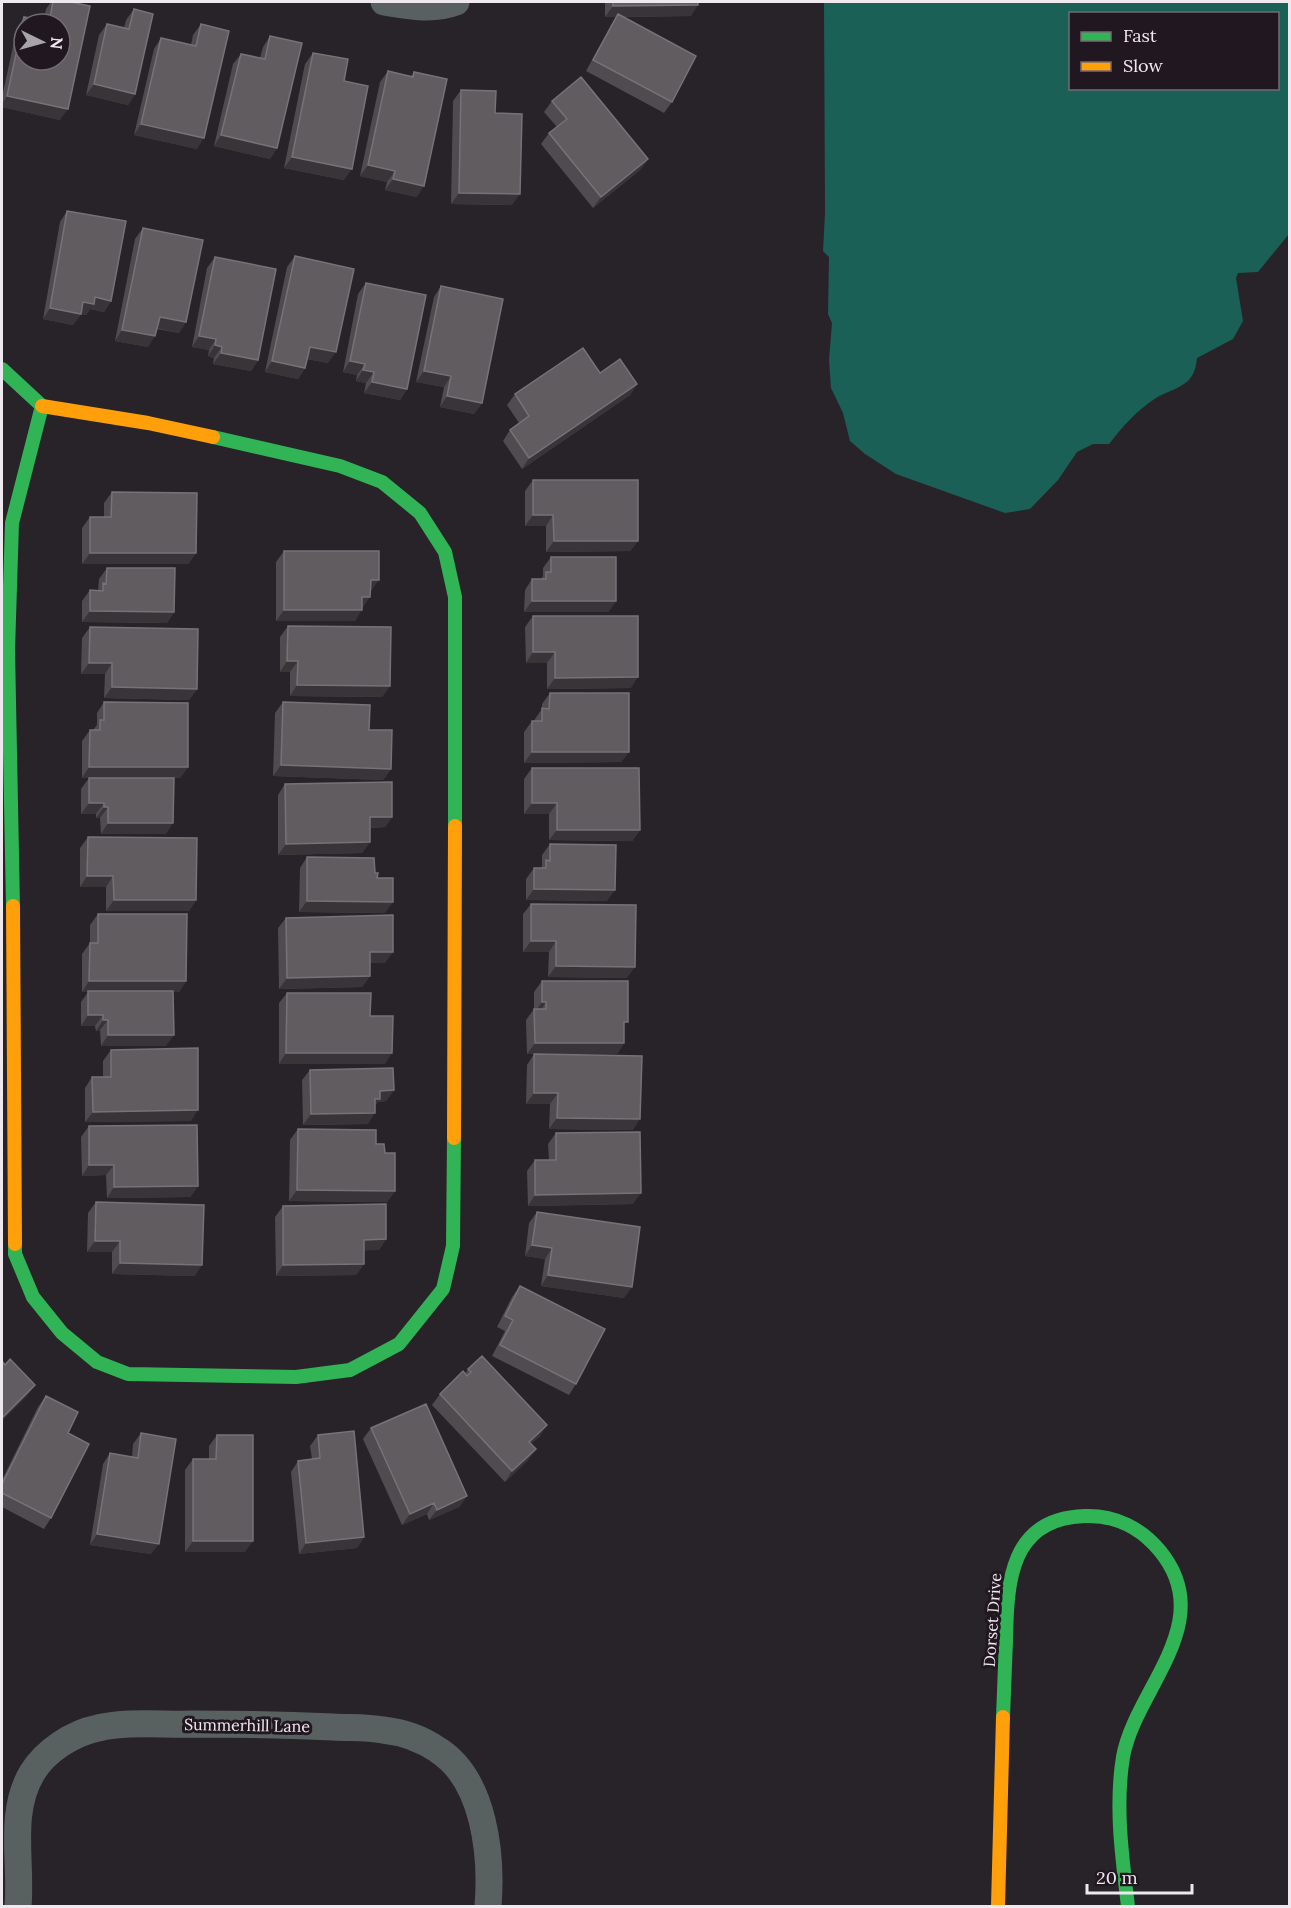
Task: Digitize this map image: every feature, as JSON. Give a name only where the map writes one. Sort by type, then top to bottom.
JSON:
[{"type":"street","points":[[384,2],[415,7],[447,5],[456,2]]},
{"type":"street","points":[[2,369],[42,406],[148,423],[340,466],[382,482],[420,513],[444,552],[455,597],[453,1246],[443,1289],[399,1344],[350,1370],[296,1377],[128,1374],[98,1362],[62,1333],[33,1297],[15,1254],[15,1017],[6,830],[12,523],[42,406]]},
{"type":"street","name":"Dorset Drive","points":[[998,1906],[1006,1593],[1012,1565],[1027,1542],[1050,1525],[1077,1516],[1105,1516],[1134,1526],[1155,1544],[1172,1568],[1180,1597],[1177,1627],[1169,1658],[1135,1721],[1123,1756],[1119,1831],[1128,1906]]},
{"type":"street","name":"Summerhill Lane","points":[[18,1906],[18,1820],[23,1795],[32,1772],[50,1753],[72,1737],[97,1728],[126,1724],[286,1725],[383,1730],[411,1737],[439,1750],[461,1771],[474,1797],[484,1826],[490,1888],[488,1906]]},
{"type":"shaded area","points":[[824,2],[1289,2],[1289,234],[1258,272],[1238,273],[1236,278],[1243,321],[1233,339],[1197,358],[1196,367],[1189,380],[1142,408],[1109,444],[1093,444],[1077,452],[1058,480],[1030,509],[1005,513],[896,474],[865,454],[850,441],[843,413],[831,388],[829,360],[832,323],[828,314],[829,257],[823,251],[825,213]]},
{"type":"building","points":[[53,2],[71,2],[90,6],[68,109],[7,96],[12,72],[72,72],[72,12],[51,12]]},
{"type":"building","points":[[613,2],[698,2],[698,5],[613,6]]},
{"type":"building","points":[[134,9],[153,14],[135,94],[94,84],[107,24],[129,29]]},
{"type":"building","points":[[618,14],[696,56],[672,102],[593,60]]},
{"type":"building","points":[[201,24],[229,31],[204,138],[141,124],[161,38],[196,46]]},
{"type":"building","points":[[270,36],[302,43],[277,148],[221,135],[241,54],[265,59]]},
{"type":"building","points":[[313,53],[348,59],[344,81],[368,86],[352,169],[292,157]]},
{"type":"building","points":[[388,71],[413,77],[414,72],[447,79],[424,186],[393,179],[395,171],[368,165]]},
{"type":"building","points":[[581,77],[648,159],[601,197],[549,133],[567,119],[552,101]]},
{"type":"building","points":[[461,90],[496,91],[495,113],[522,114],[520,194],[459,193]]},
{"type":"building","points":[[67,211],[126,221],[111,301],[95,297],[94,304],[83,302],[81,314],[50,308]]},
{"type":"building","points":[[143,228],[203,240],[186,322],[160,317],[155,336],[122,330]]},
{"type":"building","points":[[295,256],[354,269],[336,352],[310,347],[305,368],[272,361]]},
{"type":"building","points":[[215,257],[276,269],[258,360],[221,353],[222,347],[215,345],[216,339],[199,336]]},
{"type":"building","points":[[366,283],[426,295],[407,389],[372,382],[374,372],[363,370],[365,364],[350,361]]},
{"type":"building","points":[[441,286],[503,299],[482,403],[447,396],[451,376],[424,371]]},
{"type":"building","points":[[583,348],[600,373],[620,359],[637,384],[529,458],[510,430],[529,416],[515,394]]},
{"type":"building","points":[[533,480],[638,480],[638,541],[554,541],[553,515],[533,515]]},
{"type":"building","points":[[112,492],[197,493],[196,553],[90,553],[90,517],[111,517]]},
{"type":"building","points":[[284,551],[379,551],[379,580],[371,580],[370,597],[362,597],[362,610],[284,610]]},
{"type":"building","points":[[551,557],[616,557],[616,601],[532,601],[532,579],[546,579],[546,572],[551,572]]},
{"type":"building","points":[[107,568],[175,568],[174,612],[90,611],[90,590],[103,591]]},
{"type":"building","points":[[533,616],[638,616],[638,677],[555,678],[555,652],[533,652]]},
{"type":"building","points":[[288,626],[391,627],[390,686],[297,685],[298,661],[287,661]]},
{"type":"building","points":[[90,627],[198,629],[197,689],[112,687],[112,663],[89,663]]},
{"type":"building","points":[[550,693],[629,693],[629,752],[532,752],[532,721],[542,721],[542,708],[549,709]]},
{"type":"building","points":[[104,702],[188,703],[188,767],[89,767],[90,730],[100,730],[100,720],[104,720]]},
{"type":"building","points":[[283,702],[370,705],[369,730],[392,730],[391,769],[281,765]]},
{"type":"building","points":[[532,768],[639,768],[640,830],[557,830],[557,803],[532,803]]},
{"type":"building","points":[[89,778],[174,778],[173,823],[108,823],[108,807],[104,807],[104,803],[89,803]]},
{"type":"building","points":[[392,782],[392,817],[370,817],[370,842],[286,844],[285,784]]},
{"type":"building","points":[[88,837],[197,838],[196,900],[114,900],[113,876],[87,876]]},
{"type":"building","points":[[550,844],[616,845],[615,890],[534,889],[534,868],[546,868],[546,860],[550,861]]},
{"type":"building","points":[[307,857],[374,858],[377,878],[393,878],[393,902],[307,901]]},
{"type":"building","points":[[531,904],[636,905],[635,967],[556,966],[556,941],[531,941]]},
{"type":"building","points":[[98,914],[187,914],[186,981],[89,981],[90,943],[98,943]]},
{"type":"building","points":[[393,915],[393,952],[370,952],[370,976],[287,978],[286,918]]},
{"type":"building","points":[[542,981],[628,981],[628,1022],[624,1022],[624,1043],[535,1043],[534,1009],[546,1009],[546,1002],[542,1002]]},
{"type":"building","points":[[88,991],[173,991],[174,1035],[108,1035],[108,1020],[103,1020],[103,1015],[88,1015]]},
{"type":"building","points":[[287,993],[371,993],[370,1016],[393,1016],[392,1053],[286,1053]]},
{"type":"building","points":[[198,1048],[198,1110],[93,1112],[92,1077],[111,1077],[111,1050]]},
{"type":"building","points":[[534,1054],[642,1056],[640,1119],[557,1118],[558,1093],[534,1093]]},
{"type":"building","points":[[393,1068],[394,1090],[380,1091],[380,1099],[375,1099],[375,1113],[311,1114],[310,1070]]},
{"type":"building","points":[[197,1125],[198,1186],[114,1187],[114,1165],[89,1165],[89,1126]]},
{"type":"building","points":[[298,1129],[376,1130],[376,1144],[384,1144],[385,1153],[395,1153],[395,1191],[297,1190]]},
{"type":"building","points":[[640,1132],[641,1193],[535,1195],[535,1160],[556,1160],[556,1133]]},
{"type":"building","points":[[96,1202],[204,1205],[202,1265],[120,1263],[120,1241],[95,1241]]},
{"type":"building","points":[[386,1204],[386,1239],[364,1240],[364,1264],[283,1265],[283,1206]]},
{"type":"building","points":[[537,1212],[640,1227],[632,1287],[548,1275],[552,1248],[532,1245]]},
{"type":"building","points":[[520,1286],[605,1329],[576,1384],[500,1345],[513,1320],[505,1316]]},
{"type":"building","points":[[482,1356],[547,1425],[529,1442],[536,1449],[512,1471],[440,1394],[463,1371],[467,1376],[471,1372],[468,1369]]},
{"type":"building","points":[[10,1359],[35,1385],[2,1418],[2,1361],[5,1365]]},
{"type":"building","points":[[46,1396],[78,1412],[68,1433],[89,1444],[51,1518],[2,1493],[2,1484]]},
{"type":"building","points":[[426,1404],[467,1496],[437,1510],[434,1503],[410,1514],[371,1428]]},
{"type":"building","points":[[354,1431],[364,1537],[306,1543],[298,1461],[320,1458],[318,1435]]},
{"type":"building","points":[[141,1433],[176,1439],[159,1544],[97,1534],[110,1453],[138,1458]]},
{"type":"building","points":[[217,1435],[253,1435],[253,1541],[193,1541],[193,1459],[216,1459]]},
{"type":"traffic: fast","points":[[2,369],[42,406],[12,523],[8,650],[13,906]]},
{"type":"traffic: fast","points":[[213,437],[340,466],[382,482],[420,513],[445,552],[455,597],[455,826]]},
{"type":"traffic: fast","points":[[15,1244],[15,1254],[33,1297],[62,1333],[97,1362],[128,1374],[296,1377],[350,1370],[399,1344],[443,1289],[453,1246],[454,1138]]},
{"type":"traffic: fast","points":[[1003,1717],[1008,1596],[1018,1557],[1027,1541],[1041,1528],[1060,1520],[1096,1516],[1127,1524],[1153,1543],[1176,1578],[1181,1604],[1177,1630],[1168,1656],[1130,1732],[1123,1757],[1119,1813],[1128,1906]]},
{"type":"traffic: slow","points":[[42,406],[148,423],[213,437]]},
{"type":"traffic: slow","points":[[454,1138],[455,826]]},
{"type":"traffic: slow","points":[[13,906],[15,1244]]},
{"type":"traffic: slow","points":[[998,1906],[1003,1717]]}]
